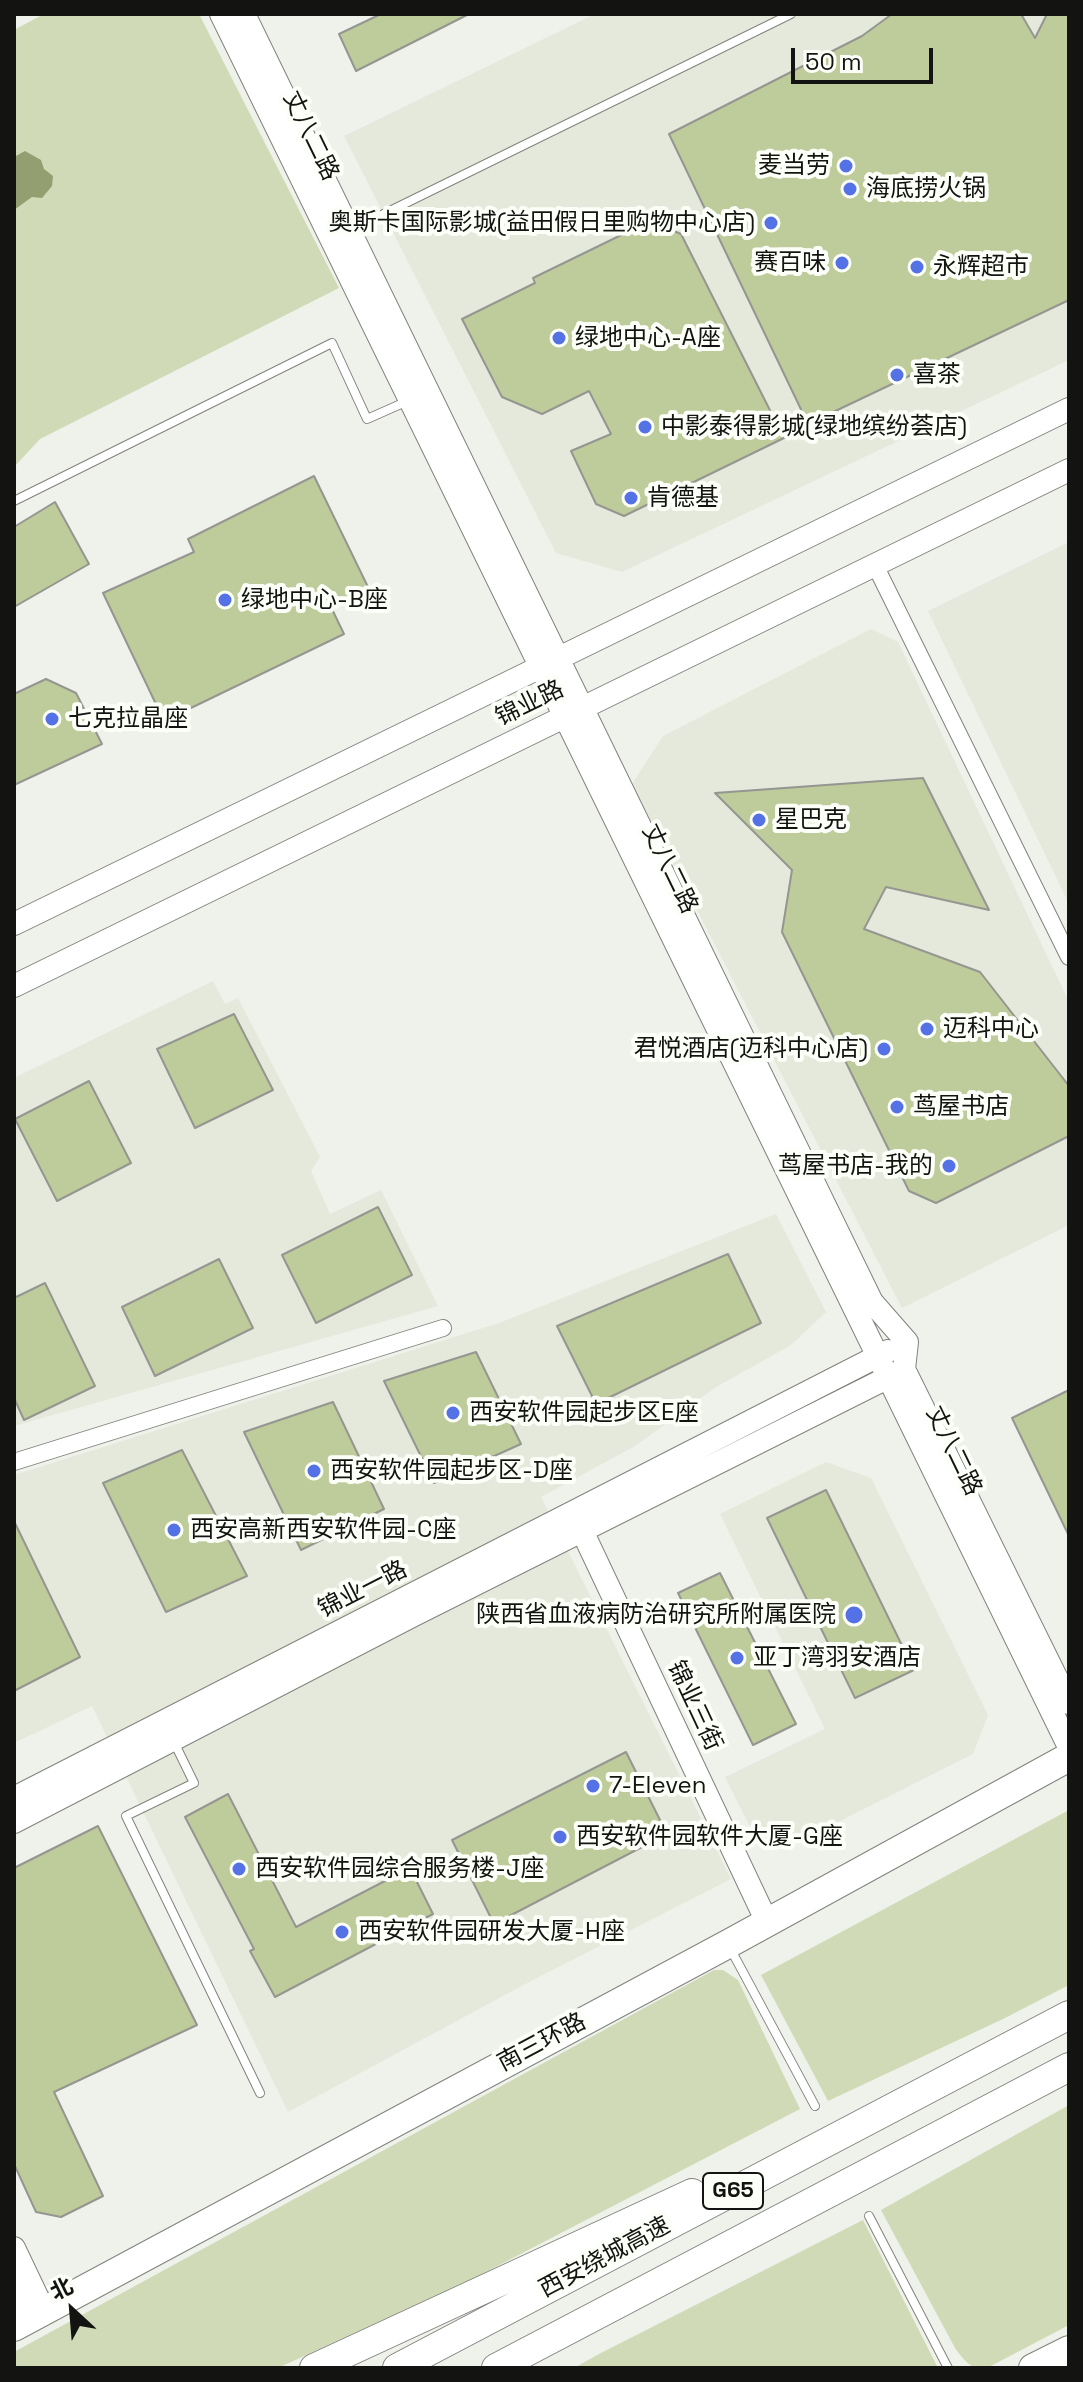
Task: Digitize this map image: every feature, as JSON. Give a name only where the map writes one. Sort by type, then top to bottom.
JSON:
[{"type":"highway","name":"南三环路","points":[[29,2319],[728,1944],[1069,1757]]},
{"type":"highway","name":"西安绕城高速","points":[[397,2368],[1069,2015]]},
{"type":"highway","name":"西安绕城高速","points":[[496,2368],[1069,2067]]},
{"type":"highway","points":[[314,2368],[714,2183],[874,2117]]},
{"type":"highway","points":[[534,2368],[735,2243]]},
{"type":"highway","points":[[1033,2368],[1069,2350]]},
{"type":"street","name":"丈八二路","points":[[221,14],[410,400],[550,662]]},
{"type":"street","name":"丈八二路","points":[[244,14],[351,230],[573,712],[877,1356],[896,1373],[1069,1703]]},
{"type":"street","name":"锦业路","points":[[14,924],[1069,409]]},
{"type":"street","name":"锦业路","points":[[14,986],[1069,470]]},
{"type":"street","points":[[875,565],[1069,957]]},
{"type":"street","name":"丈八二路","points":[[573,712],[872,1302],[907,1342]]},
{"type":"street","points":[[14,1462],[443,1328]]},
{"type":"street","points":[[896,1373],[907,1342]]},
{"type":"street","name":"锦业一路","points":[[14,1822],[173,1740],[907,1342]]},
{"type":"street","name":"丈八二路","points":[[896,1373],[1069,1747]]},
{"type":"street","name":"锦业一路","points":[[14,1798],[578,1521],[896,1373]]},
{"type":"street","name":"锦业三街","points":[[578,1521],[767,1922]]},
{"type":"street","points":[[14,2248],[29,2319]]},
{"type":"street","points":[[14,2288],[29,2319]]},
{"type":"lane","points":[[351,230],[791,14]]},
{"type":"lane","points":[[14,501],[332,343],[367,419],[410,400]]},
{"type":"lane","points":[[173,1740],[194,1783],[126,1816],[260,2093]]},
{"type":"lane","points":[[728,1944],[815,2106]]},
{"type":"lane","points":[[869,2216],[948,2368]]},
{"type":"shaded area","points":[[44,14],[199,14],[339,288],[40,439],[14,467],[14,30]]},
{"type":"shaded area","points":[[595,14],[1069,14],[1069,360],[622,572],[556,553],[344,136]]},
{"type":"shaded area","points":[[25,151],[41,160],[44,169],[53,176],[52,186],[42,198],[32,197],[14,210],[14,157]]},
{"type":"shaded area","points":[[1069,542],[1069,904],[928,611]]},
{"type":"shaded area","points":[[871,629],[898,642],[1069,1002],[1069,1225],[902,1308],[632,784],[663,736]]},
{"type":"shaded area","points":[[213,981],[225,1004],[238,998],[320,1157],[311,1171],[330,1214],[381,1190],[438,1306],[14,1426],[14,1078]]},
{"type":"shaded area","points":[[776,1214],[826,1312],[791,1345],[716,1387],[635,1446],[541,1497],[731,1879],[529,1982],[288,2112],[92,1706],[14,1743],[14,1475],[499,1323]]},
{"type":"shaded area","name":"陕西省血液病防治研究所附属医院","points":[[826,1462],[871,1478],[988,1715],[973,1754],[798,1842],[749,1825],[725,1777],[825,1729],[720,1514]]},
{"type":"shaded area","points":[[1069,1810],[1069,1985],[828,2101],[761,1975]]},
{"type":"shaded area","points":[[714,1970],[723,1970],[738,1980],[800,2109],[480,2275],[278,2368],[14,2368],[14,2352]]},
{"type":"shaded area","points":[[1069,2105],[1069,2325],[987,2368],[972,2366],[955,2348],[881,2210]]},
{"type":"shaded area","points":[[863,2220],[938,2368],[574,2368],[599,2354]]},
{"type":"building","points":[[381,14],[469,14],[356,71],[339,34]]},
{"type":"building","points":[[892,14],[1021,14],[1035,38],[1047,14],[1069,14],[1069,300],[808,424],[669,134],[862,36]]},
{"type":"building","points":[[650,221],[681,234],[784,438],[624,516],[596,504],[571,451],[611,434],[589,391],[542,414],[502,397],[462,319],[535,283],[533,278]]},
{"type":"building","name":"绿地中心-B座","points":[[314,476],[369,589],[331,607],[344,634],[164,721],[103,593],[194,552],[188,539]]},
{"type":"building","points":[[55,502],[89,564],[14,607],[14,527]]},
{"type":"building","name":"七克拉晶座","points":[[46,679],[76,693],[102,744],[14,785],[14,694]]},
{"type":"building","name":"迈科中心","points":[[923,778],[989,910],[886,887],[864,929],[980,972],[1069,1086],[1069,1136],[936,1203],[909,1191],[782,932],[792,870],[715,793]]},
{"type":"building","points":[[234,1014],[273,1090],[195,1128],[157,1049]]},
{"type":"building","points":[[89,1081],[131,1163],[57,1201],[15,1119]]},
{"type":"building","points":[[378,1207],[412,1275],[316,1323],[282,1255]]},
{"type":"building","points":[[728,1254],[761,1323],[596,1404],[557,1326]]},
{"type":"building","points":[[219,1259],[253,1328],[155,1376],[122,1307]]},
{"type":"building","points":[[45,1283],[95,1386],[24,1420],[14,1398],[14,1298]]},
{"type":"building","name":"西安软件园起步区E座","points":[[476,1352],[521,1444],[434,1483],[384,1381]]},
{"type":"building","points":[[1069,1390],[1069,1536],[1012,1418]]},
{"type":"building","name":"西安软件园起步区-D座","points":[[333,1402],[384,1509],[301,1550],[244,1432]]},
{"type":"building","name":"西安高新西安软件园-C座","points":[[182,1450],[247,1576],[166,1612],[103,1483]]},
{"type":"building","points":[[826,1490],[914,1670],[855,1698],[767,1518]]},
{"type":"building","points":[[14,1521],[80,1657],[14,1691]]},
{"type":"building","name":"亚丁湾羽安酒店","points":[[720,1573],[796,1724],[753,1745],[678,1593]]},
{"type":"building","name":"西安软件园软件大厦-G座","points":[[626,1752],[667,1834],[494,1924],[452,1840]]},
{"type":"building","points":[[228,1794],[296,1927],[410,1868],[433,1914],[275,1997],[250,1951],[254,1949],[185,1817]]},
{"type":"building","points":[[98,1826],[197,2025],[54,2092],[103,2196],[61,2217],[36,2212],[14,2164],[14,1868]]},
{"type":"place","name":"麦当劳","points":[[846,166]]},
{"type":"place","name":"海底捞火锅","points":[[850,189]]},
{"type":"place","name":"奥斯卡国际影城(益田假日里购物中心店)","points":[[771,223]]},
{"type":"place","name":"赛百味","points":[[842,263]]},
{"type":"place","name":"永辉超市","points":[[917,267]]},
{"type":"place","name":"绿地中心-A座","points":[[559,338]]},
{"type":"place","name":"喜茶","points":[[897,375]]},
{"type":"place","name":"中影泰得影城(绿地缤纷荟店)","points":[[645,427]]},
{"type":"place","name":"肯德基","points":[[631,498]]},
{"type":"place","name":"绿地中心-B座","points":[[225,600]]},
{"type":"place","name":"七克拉晶座","points":[[52,719]]},
{"type":"place","name":"星巴克","points":[[759,820]]},
{"type":"place","name":"迈科中心","points":[[927,1029]]},
{"type":"place","name":"君悦酒店(迈科中心店)","points":[[884,1049]]},
{"type":"place","name":"茑屋书店","points":[[897,1107]]},
{"type":"place","name":"茑屋书店-我的","points":[[949,1166]]},
{"type":"place","name":"西安软件园起步区E座","points":[[453,1413]]},
{"type":"place","name":"西安软件园起步区-D座","points":[[314,1471]]},
{"type":"place","name":"西安高新西安软件园-C座","points":[[174,1530]]},
{"type":"place","name":"陕西省血液病防治研究所附属医院","points":[[854,1615]]},
{"type":"place","name":"亚丁湾羽安酒店","points":[[737,1658]]},
{"type":"place","name":"7-Eleven","points":[[593,1786]]},
{"type":"place","name":"西安软件园软件大厦-G座","points":[[560,1837]]},
{"type":"place","name":"西安软件园综合服务楼-J座","points":[[239,1869]]},
{"type":"place","name":"西安软件园研发大厦-H座","points":[[342,1932]]}]
